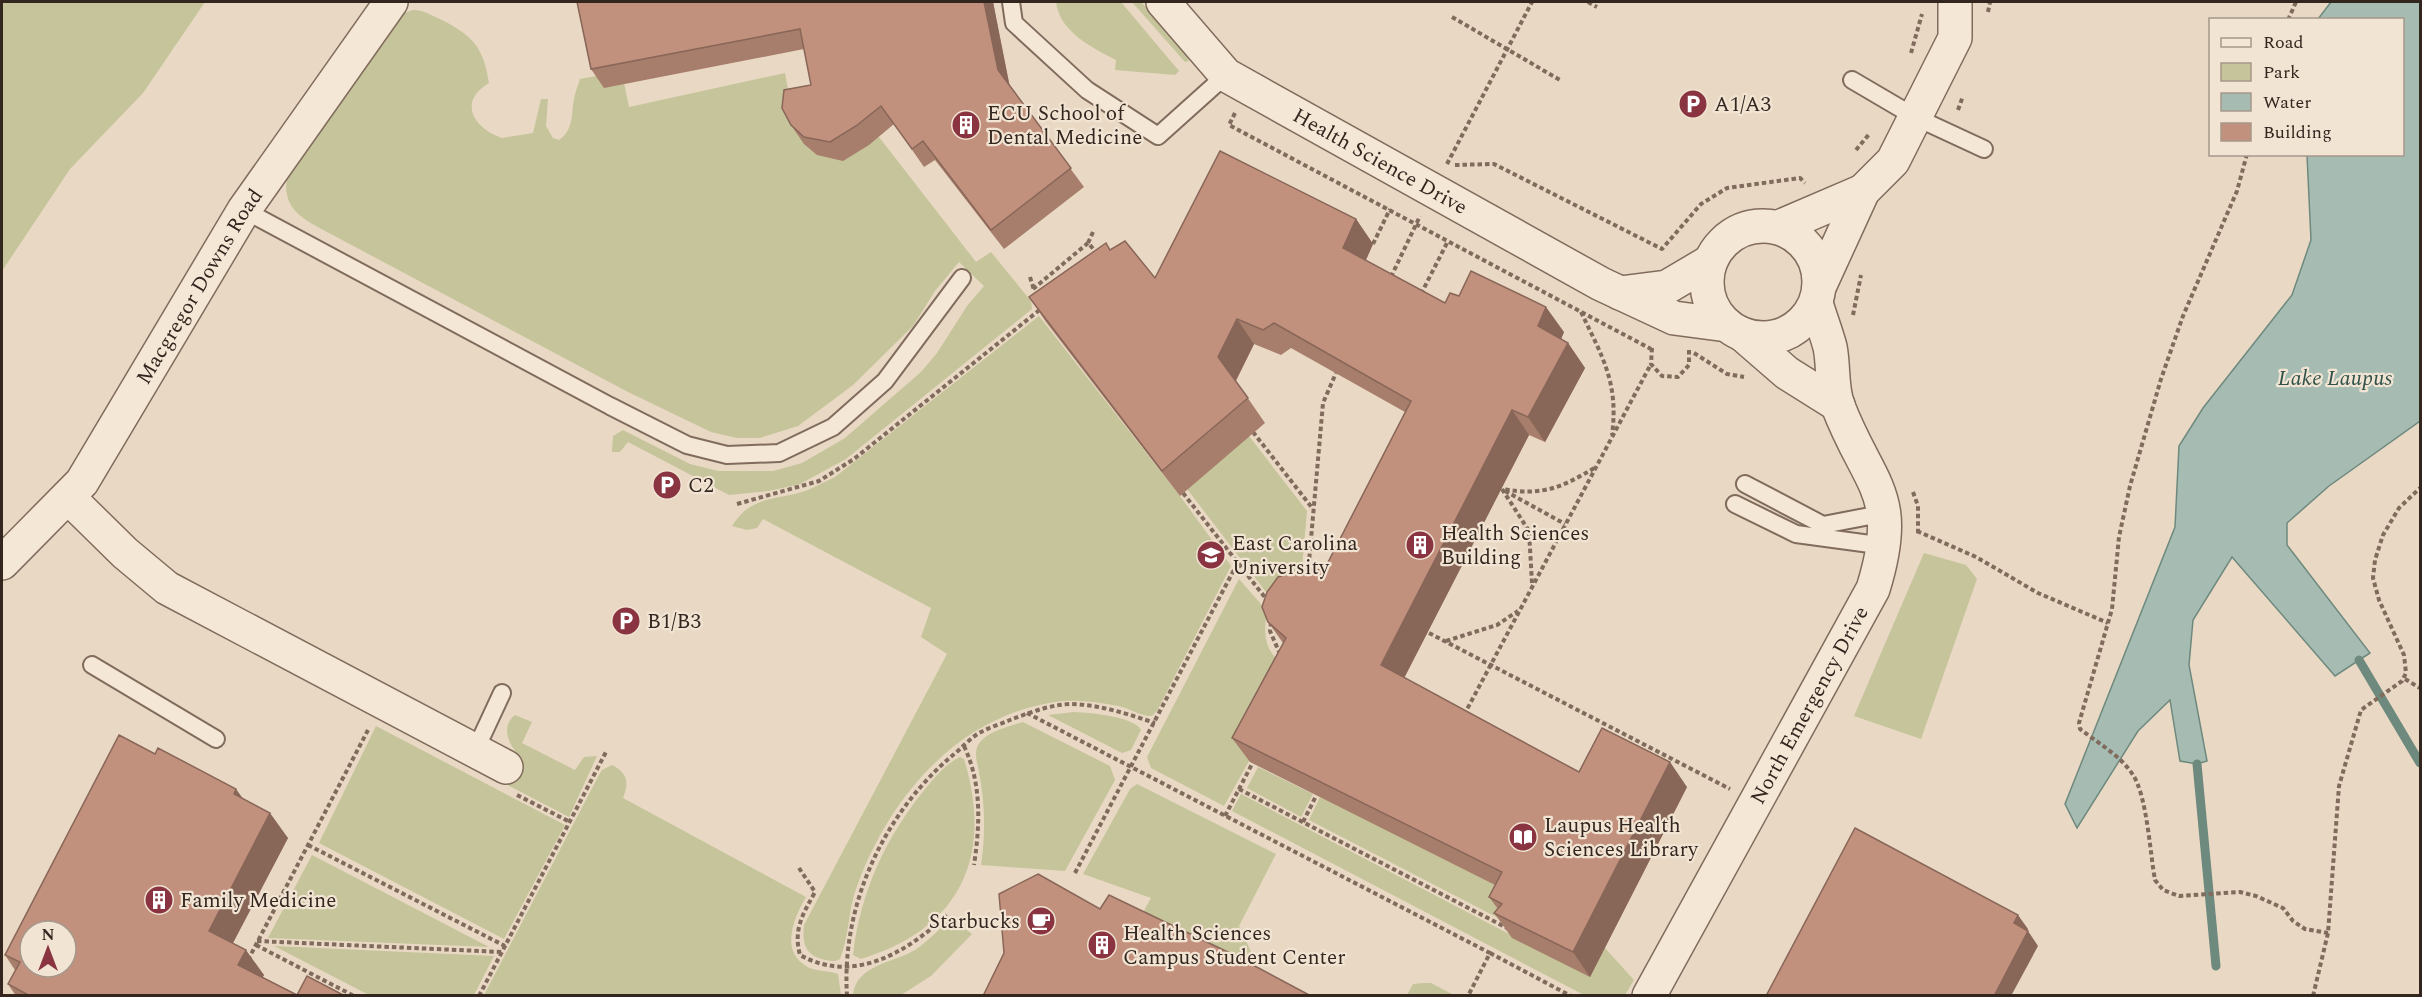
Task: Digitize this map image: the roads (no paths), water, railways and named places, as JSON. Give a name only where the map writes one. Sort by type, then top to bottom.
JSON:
[{"type":"street","name":"Macgregor Downs Road","points":[[2,563],[82,482],[244,210],[391,2]]},
{"type":"street","name":"Health Science Drive","points":[[1163,2],[1226,75],[1439,172],[1620,293],[1674,318],[1735,330]]},
{"type":"street","points":[[1735,330],[1759,338],[1777,336],[1794,329],[1807,318],[1863,191],[1893,161],[1954,38],[1940,3]]},
{"type":"street","points":[[1838,405],[1787,373],[1715,312],[1708,296],[1707,278],[1711,261],[1719,247],[1731,235],[1746,228],[1762,225],[1779,227],[1863,191]]},
{"type":"street","name":"North Emergency Drive","points":[[1649,996],[1873,589],[1885,546],[1886,513],[1879,488],[1838,405],[1830,347],[1818,294],[1818,266],[1810,249],[1796,235],[1779,227]]},
{"type":"street","points":[[1620,293],[1667,287],[1711,261]]},
{"type":"street","points":[[68,497],[125,553],[167,588],[382,703],[506,766]]},
{"type":"lane","points":[[1011,2],[1014,23],[1087,90],[1158,136],[1226,75]]},
{"type":"lane","points":[[1852,80],[1915,117],[1984,149]]},
{"type":"lane","points":[[244,210],[687,445],[727,455],[779,453],[833,427],[885,381],[962,278]]},
{"type":"lane","points":[[1745,484],[1823,525],[1886,513]]},
{"type":"lane","points":[[1735,504],[1796,534],[1885,546]]},
{"type":"lane","points":[[92,664],[216,739]]},
{"type":"lane","points":[[475,751],[502,693]]},
{"type":"water","name":"Lake Laupus","points":[[2331,2],[2420,2],[2420,421],[2329,486],[2287,523],[2287,545],[2370,653],[2335,676],[2232,557],[2193,620],[2189,665],[2207,761],[2197,764],[2180,761],[2170,700],[2138,731],[2077,828],[2065,804],[2175,527],[2179,446],[2203,408],[2292,295],[2311,240],[2307,156],[2404,156],[2404,18],[2319,18]]},
{"type":"waterway","points":[[2359,660],[2420,763]]},
{"type":"waterway","points":[[2197,764],[2216,966]]},
{"type":"place","name":"A1/A3","points":[[1693,104]]},
{"type":"place","name":"ECU School of Dental Medicine","points":[[966,125]]},
{"type":"place","name":"C2","points":[[667,485]]},
{"type":"place","name":"Health Sciences Building","points":[[1420,545]]},
{"type":"place","name":"East Carolina University","points":[[1211,555]]},
{"type":"place","name":"B1/B3","points":[[626,621]]},
{"type":"place","name":"Laupus Health Sciences Library","points":[[1523,837]]},
{"type":"place","name":"Family Medicine","points":[[159,900]]},
{"type":"place","name":"Starbucks","points":[[1041,921]]},
{"type":"place","name":"Health Sciences Campus Student Center","points":[[1102,945]]}]
